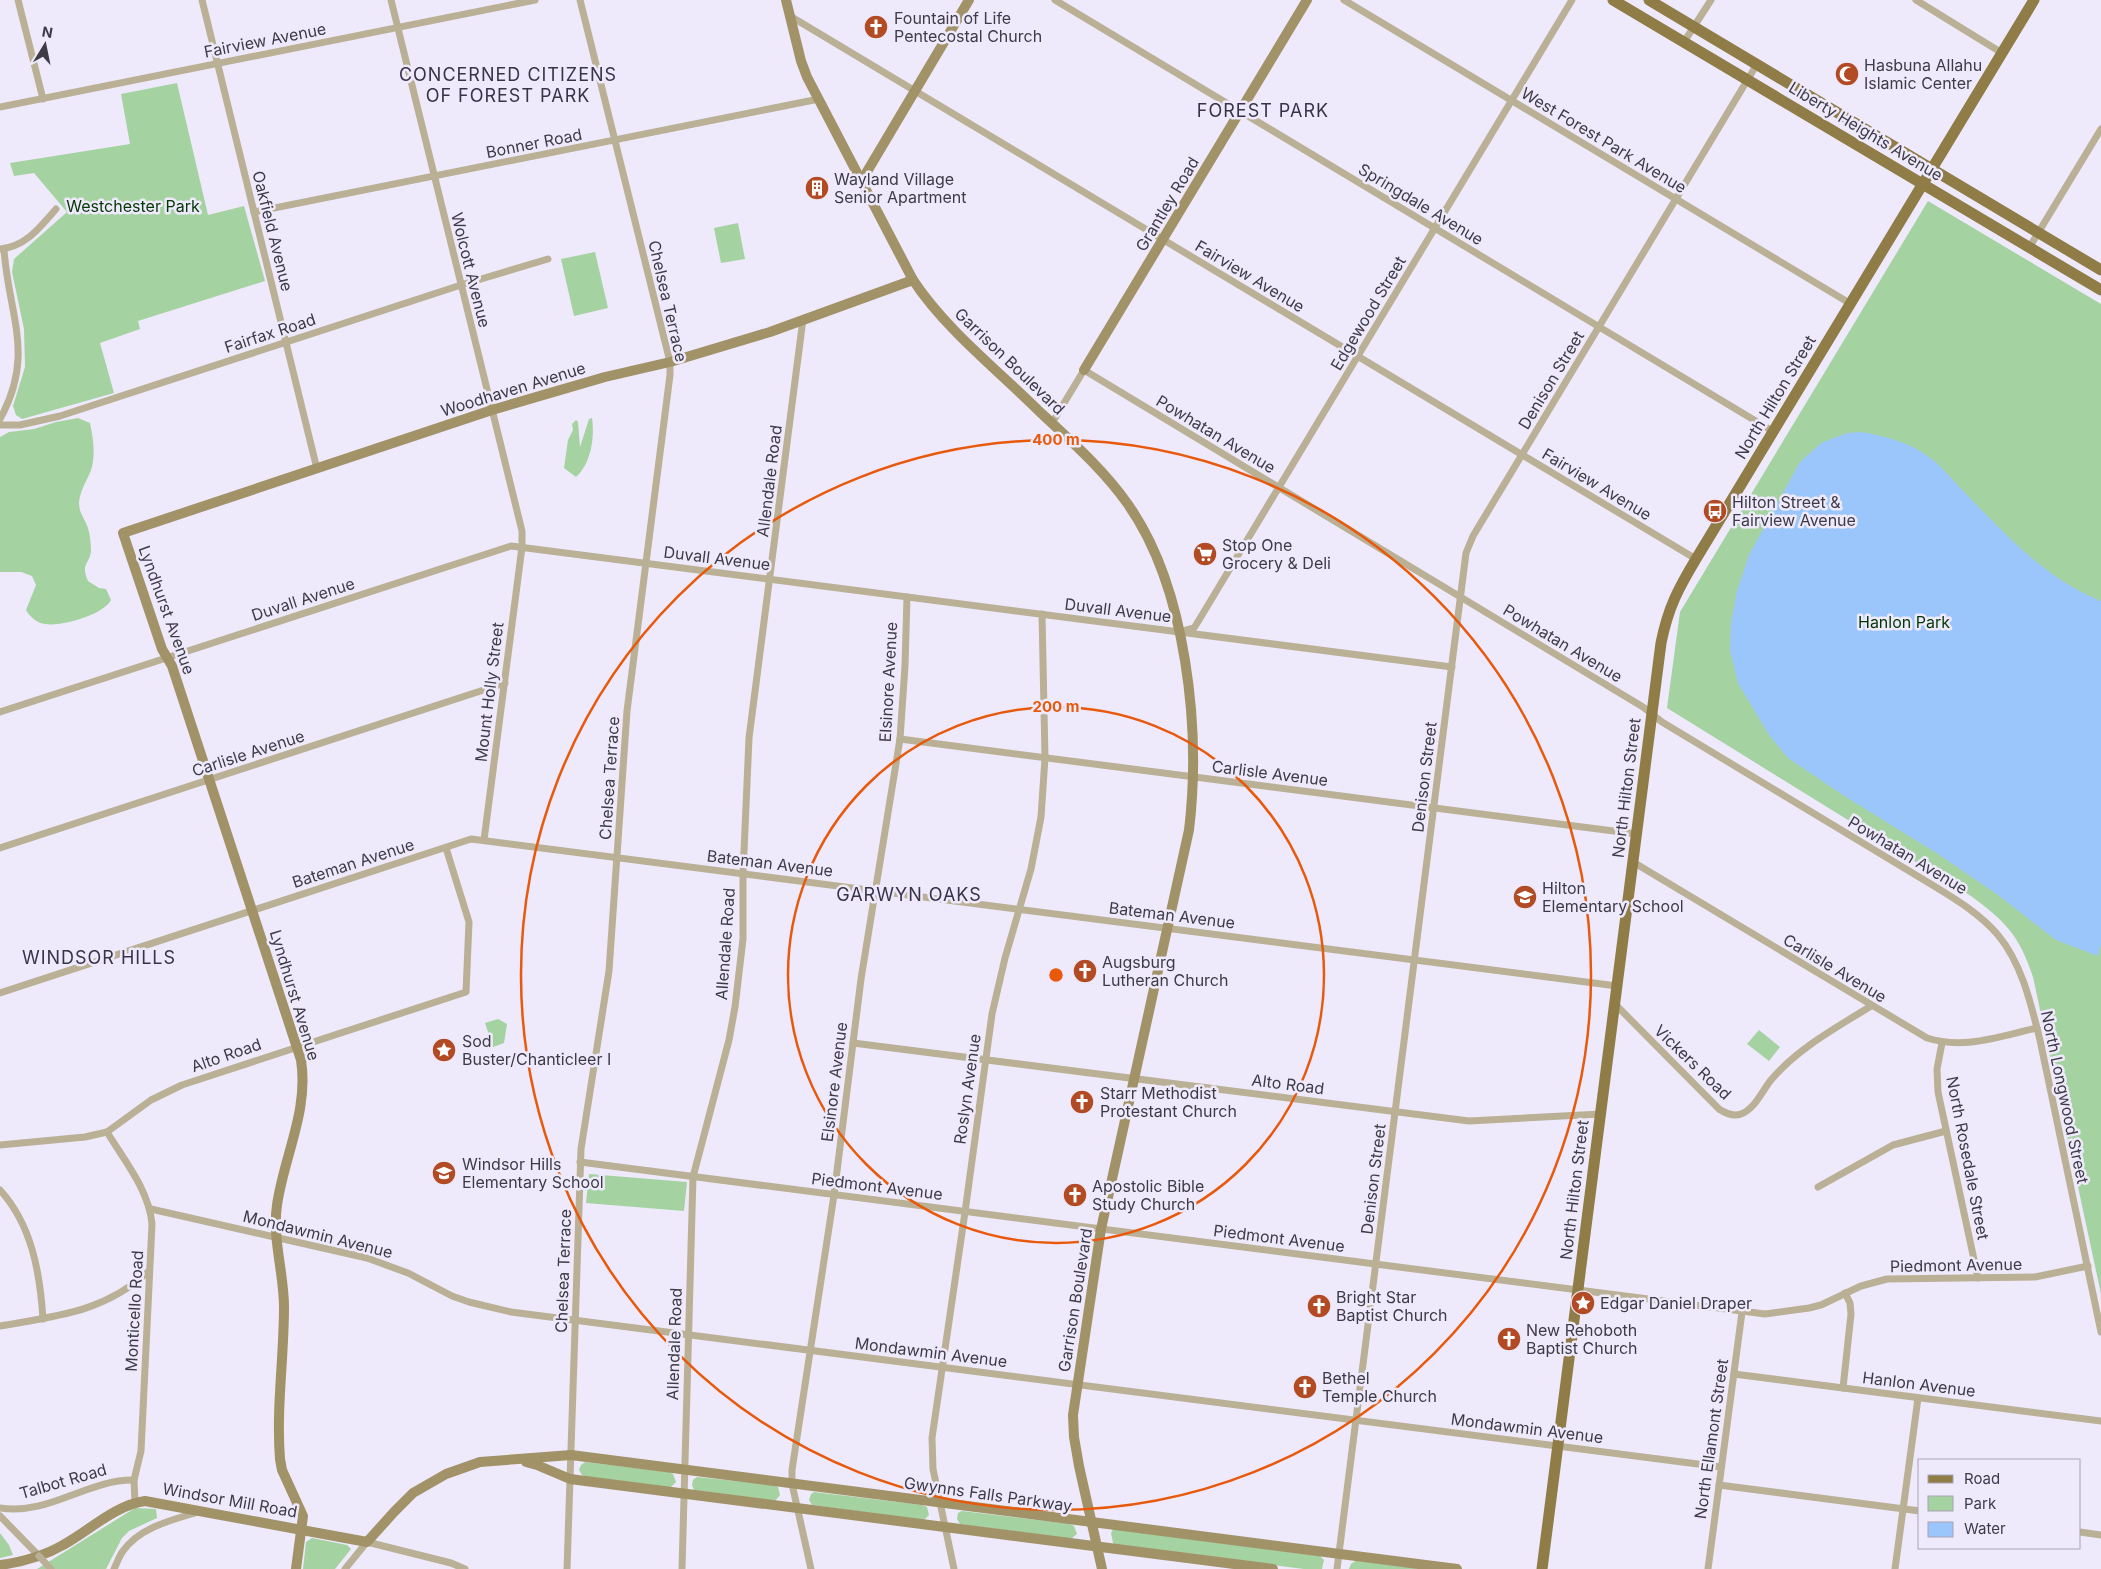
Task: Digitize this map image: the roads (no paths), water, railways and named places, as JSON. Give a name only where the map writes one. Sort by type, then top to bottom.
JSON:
[{"type":"main road","name":"Garrison Boulevard","points":[[786,0],[801,61],[913,280],[924,296],[950,324],[1052,423],[1117,490],[1139,521],[1159,562],[1179,632],[1192,724],[1194,777],[1189,830],[1101,1229],[1073,1414],[1074,1437],[1102,1569]]},
{"type":"main road","points":[[862,180],[969,0]]},
{"type":"main road","name":"Grantley Road","points":[[1084,370],[1308,0]]},
{"type":"main road","name":"Liberty Heights Avenue","points":[[1613,0],[2101,290]]},
{"type":"main road","name":"Liberty Heights Avenue","points":[[1648,0],[2101,270]]},
{"type":"main road","name":"North Hilton Street","points":[[1542,1569],[1652,715],[1666,622],[1676,594],[1696,559],[2034,0]]},
{"type":"main road","name":"Woodhaven Avenue","points":[[123,533],[492,410],[604,377],[670,362],[770,332],[913,280]]},
{"type":"main road","name":"Lyndhurst Avenue","points":[[123,533],[162,649],[169,658],[210,780],[297,1046],[303,1073],[303,1088],[298,1121],[277,1205],[276,1236],[282,1273],[284,1308],[280,1459],[282,1470],[303,1516],[296,1569]]},
{"type":"main road","name":"Gwynns Falls Parkway","points":[[367,1542],[413,1493],[462,1467],[480,1462],[571,1455],[1457,1569]]},
{"type":"main road","name":"Gwynns Falls Parkway","points":[[515,1460],[536,1465],[570,1479],[1273,1569]]},
{"type":"main road","name":"Windsor Mill Road","points":[[135,1502],[153,1501],[367,1542]]},
{"type":"main road","points":[[0,1565],[47,1553],[135,1502]]},
{"type":"street","points":[[18,0],[43,98]]},
{"type":"street","name":"Oakfield Avenue","points":[[202,0],[317,469]]},
{"type":"street","name":"Wolcott Avenue","points":[[391,0],[522,531],[522,547]]},
{"type":"street","name":"Fairview Avenue","points":[[0,107],[535,0]]},
{"type":"street","name":"Chelsea Terrace","points":[[567,1569],[580,1162],[609,971],[627,711],[670,375],[670,362],[580,0]]},
{"type":"street","name":"Springdale Avenue","points":[[1055,0],[1774,432]]},
{"type":"street","name":"West Forest Park Avenue","points":[[1344,0],[1851,304]]},
{"type":"street","name":"Edgewood Street","points":[[1179,632],[1194,628],[1572,0]]},
{"type":"street","points":[[1684,42],[1710,0]]},
{"type":"street","points":[[1916,0],[2002,53]]},
{"type":"street","name":"Fairview Avenue","points":[[790,16],[1696,559]]},
{"type":"street","name":"Denison Street","points":[[1337,1569],[1466,553],[1469,544],[1757,64]]},
{"type":"street","name":"Bonner Road","points":[[254,212],[819,99]]},
{"type":"street","points":[[2029,248],[2101,129]]},
{"type":"street","points":[[0,419],[7,407],[14,385],[19,348],[16,316],[2,249],[24,242],[56,209]]},
{"type":"street","name":"Fairfax Road","points":[[0,425],[20,425],[60,416],[461,285],[548,259]]},
{"type":"street","name":"Allendale Road","points":[[682,1569],[687,1334],[693,1177],[728,1048],[735,1007],[743,939],[743,874],[749,738],[804,319]]},
{"type":"street","name":"Grantley Road","points":[[1052,423],[1084,370]]},
{"type":"street","name":"Powhatan Avenue","points":[[1084,370],[1642,707],[1652,715],[1960,902],[1974,912],[1998,935],[2013,958]]},
{"type":"street","name":"Duvall Avenue","points":[[0,712],[511,546],[1452,667]]},
{"type":"street","name":"Mount Holly Street","points":[[484,840],[522,547]]},
{"type":"street","name":"Elsinore Avenue","points":[[811,1569],[792,1484],[792,1470],[834,1195],[875,890],[889,816],[900,739],[907,597]]},
{"type":"street","name":"Roslyn Avenue","points":[[954,1569],[933,1470],[932,1446],[985,1060],[997,988],[1037,843],[1043,799],[1045,758],[1042,614]]},
{"type":"street","name":"Carlisle Avenue","points":[[0,848],[505,683]]},
{"type":"street","name":"Carlisle Avenue","points":[[900,739],[1637,834]]},
{"type":"street","name":"Bateman Avenue","points":[[0,992],[471,839],[1617,986]]},
{"type":"street","name":"Alto Road","points":[[0,1145],[85,1138],[107,1132],[163,1093],[182,1085],[466,992],[469,922],[446,848]]},
{"type":"street","name":"Carlisle Avenue","points":[[1633,862],[1913,1031],[1942,1043],[1961,1044],[2037,1028]]},
{"type":"street","name":"North Longwood Street","points":[[2013,958],[2022,978],[2037,1028],[2101,1332]]},
{"type":"street","name":"Vickers Road","points":[[1615,1004],[1719,1109],[1726,1114],[1734,1115],[1740,1115],[1747,1111],[1770,1081],[1791,1059],[1871,1006]]},
{"type":"street","name":"Alto Road","points":[[853,1043],[1482,1122],[1600,1114]]},
{"type":"street","name":"North Rosedale Street","points":[[1942,1043],[1937,1078],[1946,1131],[1978,1278]]},
{"type":"street","points":[[1818,1187],[1893,1145],[1946,1131]]},
{"type":"street","name":"Monticello Road","points":[[107,1132],[145,1195],[151,1209],[152,1224],[142,1451],[134,1480],[135,1502]]},
{"type":"street","name":"Piedmont Avenue","points":[[580,1162],[1766,1314],[1797,1311],[1821,1305],[1861,1286],[1887,1279],[2035,1277],[2088,1266]]},
{"type":"street","points":[[0,1190],[15,1211],[34,1255],[39,1276],[43,1319]]},
{"type":"street","name":"Mondawmin Avenue","points":[[151,1209],[367,1258],[408,1273],[452,1296],[511,1312],[1722,1467]]},
{"type":"street","points":[[0,1326],[78,1311],[107,1301],[139,1280],[149,1271]]},
{"type":"street","points":[[1843,1388],[1851,1314],[1850,1303],[1845,1293]]},
{"type":"street","name":"North Ellamont Street","points":[[1708,1569],[1742,1312]]},
{"type":"street","name":"Hanlon Avenue","points":[[1734,1374],[2101,1421]]},
{"type":"street","points":[[1895,1569],[1918,1398]]},
{"type":"street","name":"Talbot Road","points":[[0,1508],[19,1510],[30,1508],[71,1496],[112,1480],[134,1480]]},
{"type":"street","points":[[1719,1485],[1918,1511]]},
{"type":"street","points":[[114,1569],[122,1552],[142,1534],[158,1525],[201,1511]]},
{"type":"street","points":[[0,1516],[51,1569]]},
{"type":"street","points":[[2081,1532],[2101,1535]]},
{"type":"street","name":"Windsor Mill Road","points":[[367,1542],[465,1569]]},
{"type":"street","name":"Gwynns Falls Parkway","points":[[345,1569],[367,1542]]},
{"type":"water","points":[[1861,432],[1897,440],[1929,457],[2028,555],[2062,581],[2101,601],[2101,944],[2098,956],[2056,940],[1998,895],[1938,854],[1846,797],[1788,758],[1769,735],[1738,683],[1730,650],[1731,622],[1737,591],[1749,555],[1800,462],[1821,443],[1847,433]]},
{"type":"place","name":"Fountain of Life Pentecostal Church","points":[[876,27]]},
{"type":"place","name":"Hasbuna Allahu Islamic Center","points":[[1847,74]]},
{"type":"place","name":"Wayland Village Senior Apartment","points":[[817,188]]},
{"type":"place","name":"Hilton Street & Fairview Avenue","points":[[1715,511]]},
{"type":"place","name":"Stop One Grocery & Deli","points":[[1205,554]]},
{"type":"place","name":"Hilton Elementary School","points":[[1525,897]]},
{"type":"place","name":"Augsburg Lutheran Church","points":[[1085,971]]},
{"type":"place","name":"Sod Buster/Chanticleer I","points":[[444,1050]]},
{"type":"place","name":"Starr Methodist Protestant Church","points":[[1082,1102]]},
{"type":"place","name":"Windsor Hills Elementary School","points":[[444,1173]]},
{"type":"place","name":"Apostolic Bible Study Church","points":[[1075,1195]]},
{"type":"place","name":"Edgar Daniel Draper","points":[[1583,1303]]},
{"type":"place","name":"Bright Star Baptist Church","points":[[1319,1306]]},
{"type":"place","name":"New Rehoboth Baptist Church","points":[[1509,1339]]},
{"type":"place","name":"Bethel Temple Church","points":[[1305,1387]]},
{"type":"district","name":"CONCERNED CITIZENS OF FOREST PARK","points":[[508,84]]},
{"type":"district","name":"FOREST PARK","points":[[1263,110]]},
{"type":"district","name":"GARWYN OAKS","points":[[909,894]]},
{"type":"district","name":"WINDSOR HILLS","points":[[99,957]]},
{"type":"park label","name":"Westchester Park","points":[[133,206]]},
{"type":"park label","name":"Hanlon Park","points":[[1904,622]]}]
